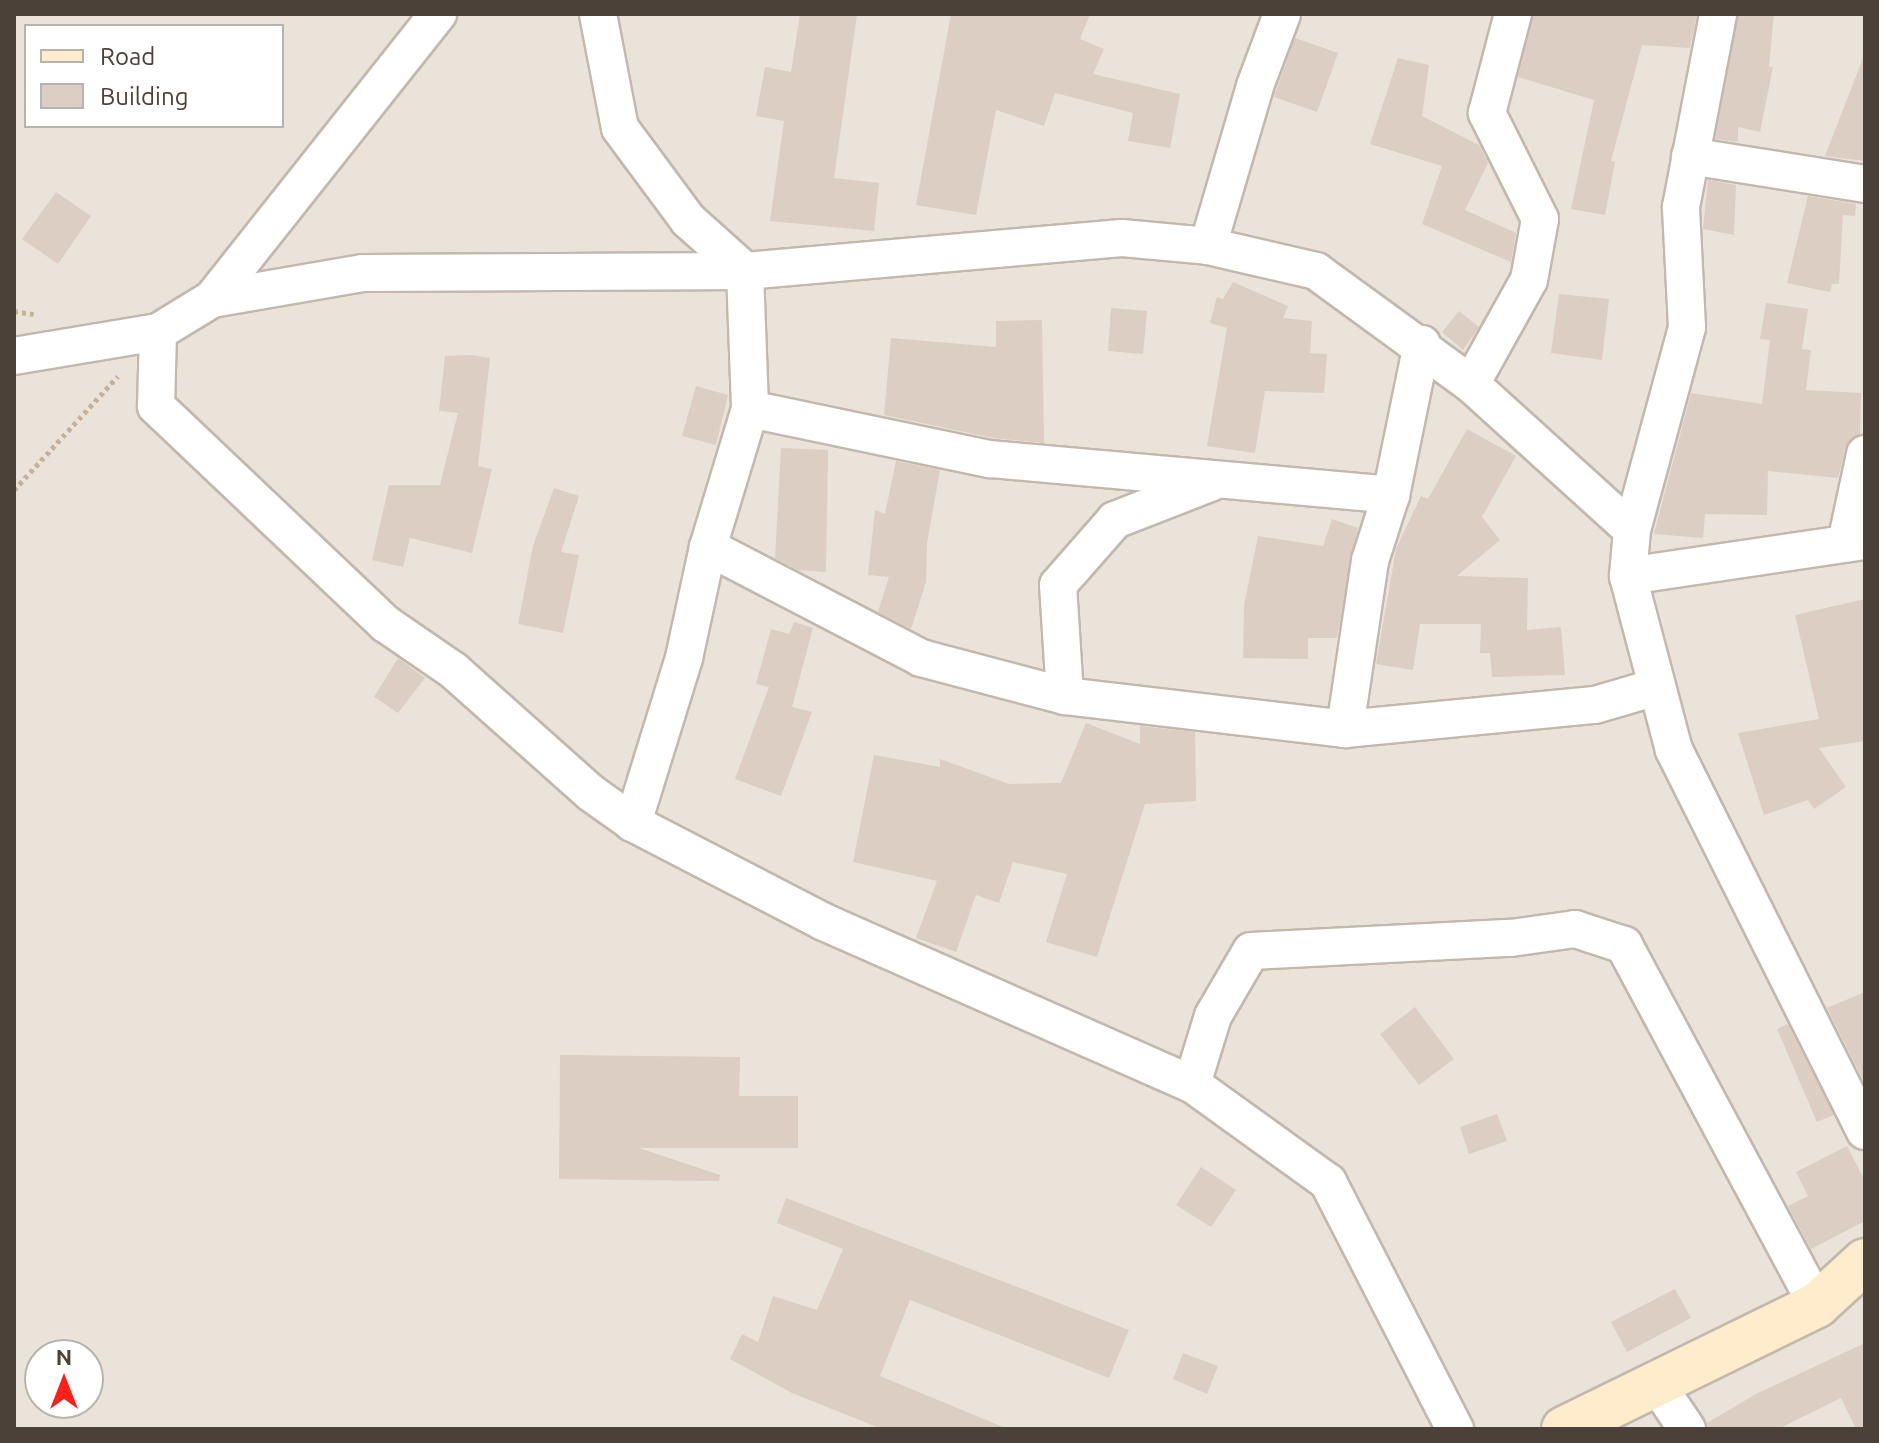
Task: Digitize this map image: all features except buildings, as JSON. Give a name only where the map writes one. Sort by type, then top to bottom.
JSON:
[{"type":"main road","points":[[1564,1429],[1658,1386],[1817,1305],[1865,1261]]},
{"type":"street","points":[[14,356],[158,332],[212,299],[438,14]]},
{"type":"street","points":[[598,14],[620,128],[688,220],[745,271],[750,409],[708,547],[684,658],[633,823]]},
{"type":"street","points":[[1208,246],[1255,86],[1282,14]]},
{"type":"street","points":[[1471,384],[1529,280],[1540,219],[1487,113],[1513,14]]},
{"type":"street","points":[[1718,14],[1681,207],[1687,327],[1632,530],[1628,576],[1674,750],[1865,1131]]},
{"type":"street","points":[[1690,156],[1865,184]]},
{"type":"street","points":[[212,299],[363,273],[745,271],[1122,238],[1208,246],[1316,271],[1422,344],[1471,384],[1632,530]]},
{"type":"street","points":[[158,332],[156,406],[386,624],[453,670],[591,793],[633,823],[824,922],[1192,1084],[1328,1182],[1455,1429]]},
{"type":"street","points":[[1345,729],[1370,561],[1391,495],[1422,344]]},
{"type":"street","points":[[750,409],[990,459],[1391,495]]},
{"type":"street","points":[[1628,576],[1856,542],[1865,454]]},
{"type":"street","points":[[1065,696],[1058,585],[1115,520],[1215,481]]},
{"type":"street","points":[[708,547],[921,658],[1065,696],[1345,729],[1595,705],[1656,687]]},
{"type":"street","points":[[1192,1084],[1213,1016],[1251,951],[1511,938],[1575,929],[1624,945],[1817,1305]]},
{"type":"street","points":[[1658,1386],[1687,1429]]},
{"type":"path","points":[[14,490],[158,332]]},
{"type":"shaded area","points":[[14,14],[1865,14],[1865,1429],[14,1429]]}]
